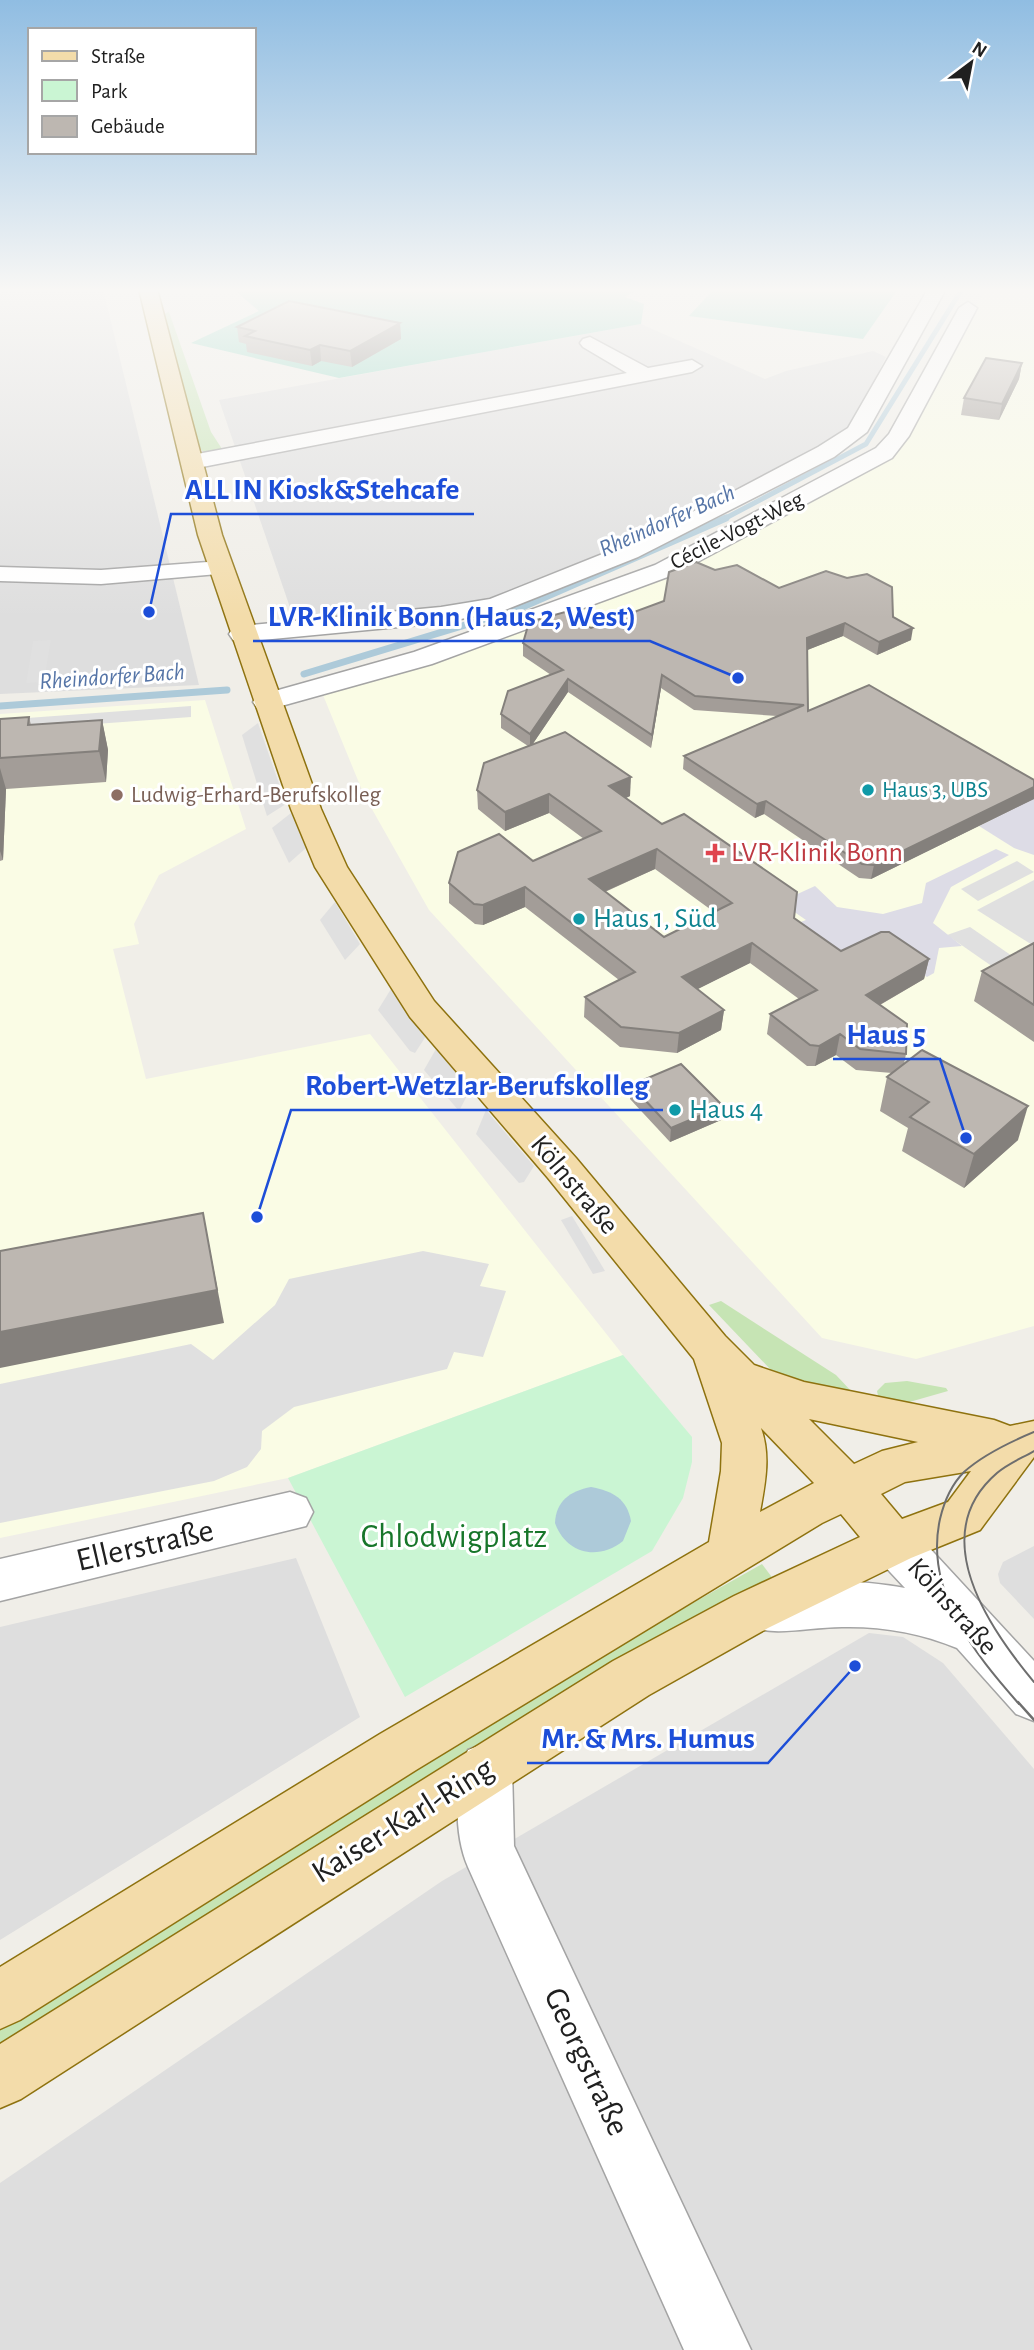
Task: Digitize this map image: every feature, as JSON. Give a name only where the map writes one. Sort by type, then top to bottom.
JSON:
[{"type":"main road","name":"Kölnstraße","points":[[176,399],[210,535],[267,702],[331,867],[392,965],[422,1009],[562,1168],[724,1363],[850,1491],[894,1543]]},
{"type":"main road","points":[[724,1363],[803,1400],[1026,1440]]},
{"type":"main road","points":[[724,1363],[744,1443],[744,1471],[731,1550]]},
{"type":"main road","name":"Kaiser-Karl-Ring","points":[[0,2000],[386,1759],[731,1550],[898,1464],[1026,1440]]},
{"type":"main road","name":"Kaiser-Karl-Ring","points":[[0,2078],[631,1678],[751,1612],[826,1575],[894,1543],[964,1516],[1026,1440]]},
{"type":"main road","points":[[894,1543],[878,1520],[874,1503],[881,1482],[898,1464]]},
{"type":"main road","points":[[826,1575],[850,1550],[859,1527],[860,1517],[850,1491]]},
{"type":"street","points":[[192,462],[522,399]]},
{"type":"street","points":[[242,634],[441,615],[496,606],[629,552],[826,452],[856,432],[875,399]]},
{"type":"street","name":"Cécile-Vogt-Weg","points":[[267,702],[424,658],[664,570],[884,453],[898,436],[918,399]]},
{"type":"street","points":[[123,576],[184,557],[210,535]]},
{"type":"street","points":[[0,574],[123,576],[221,568]]},
{"type":"street","points":[[123,576],[189,586],[230,598]]},
{"type":"street","name":"Ellerstraße","points":[[0,1580],[290,1512]]},
{"type":"street","name":"Kölnstraße","points":[[894,1543],[1034,1697]]},
{"type":"street","points":[[751,1612],[837,1603],[880,1604],[975,1632]]},
{"type":"street","name":"Georgstraße","points":[[486,1768],[487,1848],[718,2350]]},
{"type":"shaded area","points":[[0,399],[130,399],[199,685],[0,694]]},
{"type":"shaded area","points":[[865,399],[849,431],[808,457],[562,576],[469,609],[296,625],[219,400]]},
{"type":"shaded area","name":"LVR-Klinik Bonn","points":[[925,399],[1034,399],[1034,1326],[916,1359],[822,1338],[429,910],[364,795],[323,695],[483,645],[779,517],[908,430]]},
{"type":"shaded area","points":[[51,640],[44,682],[26,683],[33,641]]},
{"type":"shaded area","points":[[205,700],[246,829],[159,875],[134,924],[139,944],[113,949],[146,1079],[370,1034],[623,1355],[288,1478],[0,1538],[0,714]]},
{"type":"shaded area","points":[[191,706],[191,717],[0,731],[0,720]]},
{"type":"shaded area","points":[[258,723],[286,804],[267,816],[242,735]]},
{"type":"shaded area","points":[[1034,798],[1034,855],[1014,848],[979,826]]},
{"type":"shaded area","points":[[291,813],[306,848],[289,863],[272,828]]},
{"type":"shaded area","points":[[996,849],[1009,855],[951,887],[933,923],[962,946],[939,948],[934,973],[927,977],[881,946],[840,966],[787,927],[806,920],[780,902],[815,886],[837,907],[883,914],[922,903],[926,883]]},
{"type":"shaded area","points":[[1017,861],[1034,872],[978,901],[961,889]]},
{"type":"shaded area","points":[[1034,880],[1034,946],[977,910]]},
{"type":"shaded area","points":[[335,902],[360,944],[345,960],[320,920]]},
{"type":"shaded area","points":[[970,927],[1015,958],[996,969],[947,935]]},
{"type":"shaded area","points":[[391,989],[426,1036],[415,1053],[410,1051],[378,1010]]},
{"type":"shaded area","points":[[436,1049],[470,1090],[459,1111],[424,1070]]},
{"type":"shaded area","points":[[486,1110],[534,1166],[524,1182],[519,1183],[476,1134]]},
{"type":"shaded area","points":[[572,1216],[605,1271],[593,1274],[561,1220]]},
{"type":"shaded area","points":[[423,1251],[489,1264],[480,1286],[506,1291],[483,1357],[454,1352],[447,1369],[294,1407],[262,1431],[261,1449],[247,1467],[214,1481],[0,1523],[0,1384],[191,1344],[213,1360],[275,1305],[289,1279]]},
{"type":"shaded area","points":[[1034,1546],[1034,1619],[1000,1583],[998,1574],[1003,1562]]},
{"type":"shaded area","points":[[296,1558],[360,1717],[0,1940],[0,1627]]},
{"type":"shaded area","points":[[869,1633],[903,1637],[943,1663],[1034,1769],[1034,2350],[0,2350],[0,2183],[442,1881]]},
{"type":"green space","points":[[186,399],[199,399],[211,432],[224,452],[205,453],[199,448]]},
{"type":"green space","points":[[721,1301],[836,1375],[853,1393],[804,1388],[771,1370],[709,1305]]},
{"type":"green space","name":"Chlodwigplatz","points":[[623,1355],[692,1437],[692,1462],[683,1498],[652,1551],[405,1697],[288,1478]]},
{"type":"green space","points":[[907,1381],[946,1388],[948,1391],[899,1405],[880,1405],[877,1391],[885,1383]]},
{"type":"green space","points":[[762,1564],[774,1580],[0,2062],[0,2022],[487,1719]]},
{"type":"water","points":[[591,1487],[618,1497],[626,1507],[631,1521],[623,1541],[603,1551],[575,1548],[567,1542],[555,1523],[558,1509],[566,1498]]},
{"type":"building","points":[[968,399],[1005,399],[1002,404]]},
{"type":"building","points":[[696,562],[715,570],[737,565],[779,588],[826,571],[847,578],[867,574],[892,587],[893,617],[913,628],[879,642],[845,623],[807,638],[808,711],[869,685],[1034,780],[1034,787],[874,865],[862,864],[766,801],[757,804],[684,756],[804,705],[695,696],[662,675],[652,735],[568,679],[530,734],[501,714],[508,691],[563,670],[523,643],[529,622],[565,612],[591,628],[664,601],[669,572]]},
{"type":"building","points":[[29,717],[28,725],[102,720],[99,751],[0,758],[0,719]]},
{"type":"building","name":"Haus 1, Süd","points":[[565,732],[631,777],[609,786],[662,824],[684,814],[797,892],[794,918],[841,951],[881,932],[889,932],[929,959],[866,995],[907,1024],[906,1054],[860,1049],[840,1034],[819,1046],[810,1045],[770,1014],[817,990],[752,943],[682,977],[724,1010],[679,1033],[621,1027],[585,997],[635,972],[525,887],[483,905],[474,904],[449,883],[458,852],[499,834],[533,861],[601,831],[549,794],[505,812],[477,790],[484,763]],"holes":[[[657,849],[732,903],[664,937],[589,879]]]},
{"type":"building","points":[[1034,943],[1034,1005],[982,971]]},
{"type":"building","points":[[922,1050],[1028,1106],[974,1154],[910,1117],[929,1102],[887,1077]]},
{"type":"building","points":[[681,1064],[723,1106],[671,1128],[631,1085]]},
{"type":"building","points":[[203,1213],[217,1290],[0,1332],[0,1251]]},
{"type":"waterway","name":"Rheindorfer Bach","points":[[725,519],[866,444],[894,399]]},
{"type":"waterway","name":"Rheindorfer Bach","points":[[304,674],[518,609],[725,519]]},
{"type":"waterway","name":"Rheindorfer Bach","points":[[0,706],[227,690]]},
{"type":"tram line","points":[[1019,1704],[985,1664],[957,1619],[946,1596],[939,1571],[937,1546],[944,1506],[959,1477],[989,1454],[1034,1432]]},
{"type":"tram line","points":[[1034,1451],[997,1473],[976,1498],[966,1524],[965,1552],[971,1580],[983,1608],[1016,1660],[1034,1682]]},
{"type":"tram line","points":[[1018,1702],[1034,1720]]},
{"type":"place","name":"ALL IN Kiosk&Stehcafe","points":[[149,612]]},
{"type":"place","name":"LVR-Klinik Bonn (Haus 2, West)","points":[[738,678]]},
{"type":"place","name":"Haus 3, UBS","points":[[868,790]]},
{"type":"place","name":"Ludwig-Erhard-Berufskolleg","points":[[117,795]]},
{"type":"place","name":"LVR-Klinik Bonn","points":[[715,853]]},
{"type":"place","name":"Haus 1, Süd","points":[[579,919]]},
{"type":"place","name":"Haus 4","points":[[675,1110]]},
{"type":"place","name":"Haus 5","points":[[966,1138]]},
{"type":"place","name":"Robert-Wetzlar-Berufskolleg","points":[[257,1217]]},
{"type":"place","name":"Mr. & Mrs. Humus","points":[[855,1666]]}]
